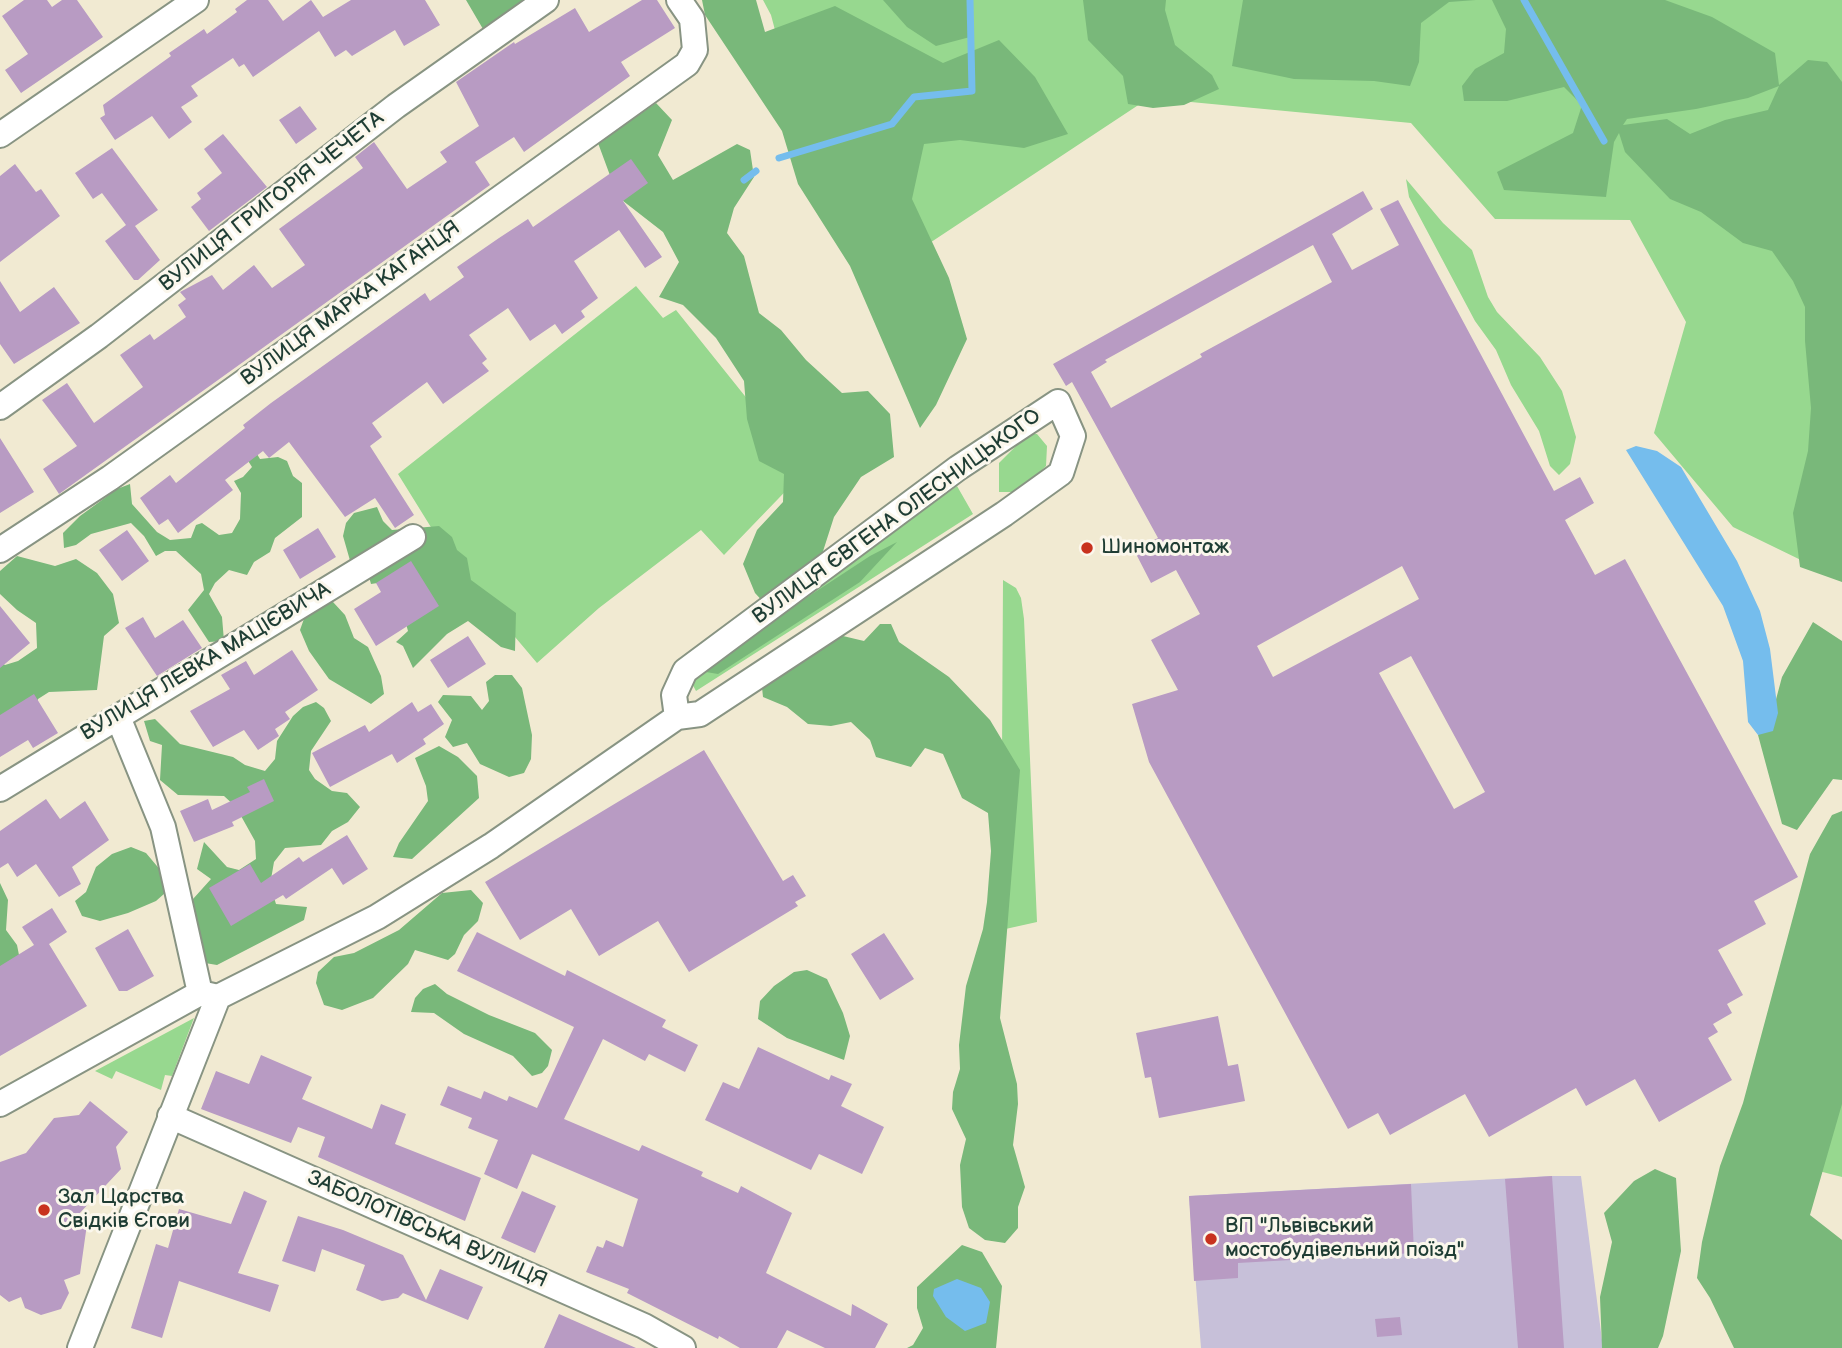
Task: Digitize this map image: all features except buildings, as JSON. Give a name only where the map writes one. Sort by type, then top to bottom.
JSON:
[{"type":"street","points":[[0,135],[196,0]]},
{"type":"street","name":"ВУЛИЦЯ ГРИГОРІЯ ЧЕЧЕТА","points":[[0,407],[99,336],[396,106],[547,0]]},
{"type":"street","name":"ВУЛИЦЯ МАРКА КАГАНЦЯ","points":[[0,550],[110,478],[687,64],[695,50],[692,19],[679,0]]},
{"type":"street","name":"ВУЛИЦЯ ЄВГЕНА ОЛЕСНИЦЬКОГО","points":[[0,1104],[209,995],[377,917],[491,846],[677,717],[700,714],[1061,473],[1073,436],[1058,402],[958,468],[685,671],[674,695],[677,717]]},
{"type":"street","name":"ВУЛИЦЯ ЛЕВКА МАЦІЄВИЧА","points":[[0,789],[413,537]]},
{"type":"street","points":[[80,1348],[170,1116],[209,995],[163,827],[118,717]]},
{"type":"street","name":"ЗАБОЛОТІВСЬКА ВУЛИЦЯ","points":[[170,1116],[644,1326],[683,1348]]},
{"type":"shaded area","points":[[1581,1176],[1603,1348],[1201,1348],[1189,1196]]},
{"type":"green space","points":[[466,0],[530,0],[483,29]]},
{"type":"green space","points":[[702,0],[756,0],[765,32],[835,6],[943,63],[999,40],[1035,77],[1068,134],[1024,148],[960,140],[924,144],[912,199],[949,278],[967,339],[936,405],[920,428],[850,266],[798,184],[782,131],[705,15]]},
{"type":"green space","points":[[763,0],[1842,0],[1842,580],[1733,527],[1654,433],[1686,322],[1630,220],[1495,219],[1411,123],[1149,98],[907,258],[784,64],[771,15]]},
{"type":"green space","points":[[883,0],[967,0],[973,18],[970,37],[936,46],[907,27]]},
{"type":"green space","points":[[1083,0],[1166,0],[1165,10],[1175,45],[1212,75],[1219,89],[1184,105],[1153,108],[1128,104],[1123,76],[1088,40]]},
{"type":"green space","points":[[1243,0],[1476,0],[1449,2],[1421,23],[1419,62],[1410,86],[1374,81],[1294,79],[1232,66]]},
{"type":"green space","points":[[1492,0],[1665,0],[1712,17],[1775,53],[1779,85],[1808,60],[1827,62],[1842,82],[1842,582],[1800,567],[1793,513],[1808,451],[1811,408],[1805,307],[1793,281],[1772,251],[1743,243],[1701,212],[1670,199],[1625,152],[1619,133],[1614,142],[1606,197],[1504,190],[1497,172],[1573,133],[1582,105],[1564,87],[1507,101],[1464,101],[1462,86],[1475,69],[1504,53],[1506,29]],"holes":[[[1779,86],[1768,110],[1725,120],[1690,134],[1667,119],[1623,125],[1627,119],[1748,98]]]},
{"type":"green space","points":[[656,103],[672,120],[658,155],[673,180],[737,144],[750,150],[754,177],[734,208],[727,233],[744,256],[759,313],[781,330],[806,360],[842,393],[868,391],[890,414],[894,457],[861,477],[834,517],[817,570],[767,606],[755,593],[743,564],[757,530],[783,502],[784,474],[759,461],[747,419],[744,381],[716,338],[683,305],[659,297],[679,262],[663,232],[618,197],[598,143]]},
{"type":"green space","points":[[1406,179],[1443,223],[1472,250],[1488,297],[1497,312],[1540,357],[1562,391],[1576,437],[1570,464],[1559,475],[1550,466],[1539,431],[1511,385],[1496,350],[1475,321],[1409,197]]},
{"type":"green space","points":[[636,286],[663,318],[676,310],[805,471],[724,555],[701,530],[599,608],[537,663],[455,566],[398,474]]},
{"type":"green space","points":[[1028,434],[1037,434],[1047,446],[1046,466],[1021,492],[999,492],[999,463]]},
{"type":"green space","points":[[249,441],[260,459],[278,457],[287,461],[293,476],[302,483],[302,517],[275,538],[270,552],[254,562],[247,575],[229,570],[215,583],[209,594],[222,617],[224,641],[209,642],[188,610],[204,590],[201,574],[176,551],[165,551],[156,556],[144,536],[131,523],[91,534],[76,545],[64,548],[63,533],[80,516],[117,489],[130,484],[132,504],[157,532],[170,540],[191,538],[196,525],[202,523],[219,535],[232,533],[240,519],[241,493],[234,481],[243,477],[252,467],[243,453]]},
{"type":"green space","points":[[957,486],[973,514],[696,691],[689,678]]},
{"type":"green space","points":[[377,507],[383,521],[392,530],[439,526],[452,537],[457,550],[467,558],[471,580],[516,613],[515,651],[501,647],[468,621],[447,634],[413,668],[403,646],[396,642],[408,631],[403,613],[384,582],[371,584],[368,573],[351,564],[343,536],[346,523],[354,513]]},
{"type":"green space","points":[[897,542],[860,582],[718,674],[706,672],[739,642],[870,556]]},
{"type":"green space","points":[[17,556],[55,566],[76,559],[97,573],[113,594],[119,623],[104,636],[97,690],[49,692],[38,699],[27,732],[0,722],[0,662],[5,665],[18,661],[37,648],[36,623],[0,594],[0,571]]},
{"type":"green space","points":[[1003,580],[1016,588],[1021,598],[1024,619],[1037,922],[1001,930]]},
{"type":"green space","points":[[325,602],[333,602],[345,615],[354,638],[368,647],[381,676],[384,694],[371,704],[329,679],[309,651],[300,630],[305,616]]},
{"type":"green space","points":[[1813,622],[1842,641],[1842,780],[1833,779],[1797,830],[1782,824],[1758,735],[1771,718],[1782,677]]},
{"type":"green space","points":[[880,624],[891,624],[899,642],[949,677],[990,720],[1020,770],[1000,1018],[1017,1084],[1018,1104],[1013,1145],[1025,1187],[1018,1207],[1018,1228],[1005,1243],[985,1240],[969,1228],[962,1207],[960,1165],[966,1139],[952,1109],[953,1092],[960,1069],[959,1045],[966,986],[983,929],[987,902],[991,851],[988,813],[962,798],[943,754],[925,748],[911,767],[876,757],[870,740],[851,722],[831,726],[808,724],[787,707],[763,697],[761,678],[818,642],[843,636],[864,641]]},
{"type":"green space","points":[[495,675],[512,675],[522,688],[532,735],[531,759],[524,773],[509,777],[480,764],[467,743],[453,747],[445,737],[452,720],[438,702],[443,695],[471,696],[482,710],[489,701],[486,682]]},
{"type":"green space","points":[[316,702],[324,708],[331,721],[311,751],[309,770],[315,779],[332,791],[347,793],[360,807],[348,822],[332,831],[321,845],[285,848],[274,862],[270,885],[276,904],[307,907],[304,920],[217,965],[205,963],[201,936],[194,921],[193,899],[211,879],[197,869],[204,842],[227,867],[239,870],[256,859],[255,841],[236,807],[224,796],[178,795],[160,780],[162,745],[150,741],[144,721],[155,719],[180,744],[233,757],[245,765],[265,771],[275,759],[277,741],[293,716],[303,707]]},
{"type":"green space","points":[[439,746],[458,757],[477,776],[479,798],[412,859],[393,857],[399,843],[428,801],[426,786],[415,758]]},
{"type":"green space","points":[[1842,811],[1842,1104],[1810,1215],[1842,1240],[1842,1348],[1734,1348],[1710,1298],[1697,1278],[1702,1242],[1720,1166],[1743,1103],[1810,854],[1832,815]]},
{"type":"green space","points":[[131,847],[146,853],[162,872],[165,893],[156,901],[100,921],[82,916],[75,901],[86,892],[96,867],[112,854]]},
{"type":"green space","points":[[0,883],[8,900],[6,930],[17,945],[20,960],[0,1006]]},
{"type":"green space","points":[[471,890],[483,903],[478,921],[464,935],[455,954],[448,960],[415,950],[408,964],[373,998],[342,1010],[324,1005],[316,983],[318,972],[334,957],[354,953],[399,930],[442,893]]},
{"type":"green space","points":[[807,970],[827,979],[843,1013],[850,1036],[844,1060],[787,1038],[758,1019],[760,1001],[774,986],[794,972]]},
{"type":"green space","points":[[435,984],[447,994],[489,1015],[535,1033],[552,1050],[548,1066],[542,1073],[532,1076],[513,1056],[464,1034],[434,1013],[411,1012],[415,998],[423,989]]},
{"type":"green space","points":[[194,1018],[172,1076],[165,1075],[161,1090],[116,1071],[112,1079],[95,1071]]},
{"type":"green space","points":[[1842,1056],[1842,1177],[1811,1169]]},
{"type":"green space","points":[[1655,1169],[1676,1178],[1681,1251],[1663,1336],[1658,1348],[1602,1348],[1600,1297],[1612,1242],[1604,1213],[1634,1181]]},
{"type":"green space","points":[[962,1245],[982,1252],[1002,1286],[996,1348],[907,1348],[913,1345],[923,1328],[917,1308],[917,1287]]},
{"type":"water","points":[[1636,446],[1657,451],[1681,467],[1737,561],[1760,611],[1770,649],[1778,713],[1773,731],[1758,735],[1748,722],[1743,661],[1723,606],[1626,450]]},
{"type":"water","points":[[957,1279],[981,1288],[990,1302],[986,1323],[965,1331],[946,1317],[933,1296],[934,1289]]},
{"type":"waterway","points":[[779,158],[892,124],[914,97],[972,91],[970,0]]},
{"type":"waterway","points":[[1524,0],[1604,141]]},
{"type":"waterway","points":[[744,180],[756,171]]},
{"type":"place","name":"Шиномонтаж","points":[[1087,548]]},
{"type":"place","name":"Зал Царства Свідків Єгови","points":[[44,1210]]},
{"type":"place","name":"ВП \"Львівський мостобудівельний поїзд\"","points":[[1211,1239]]}]
